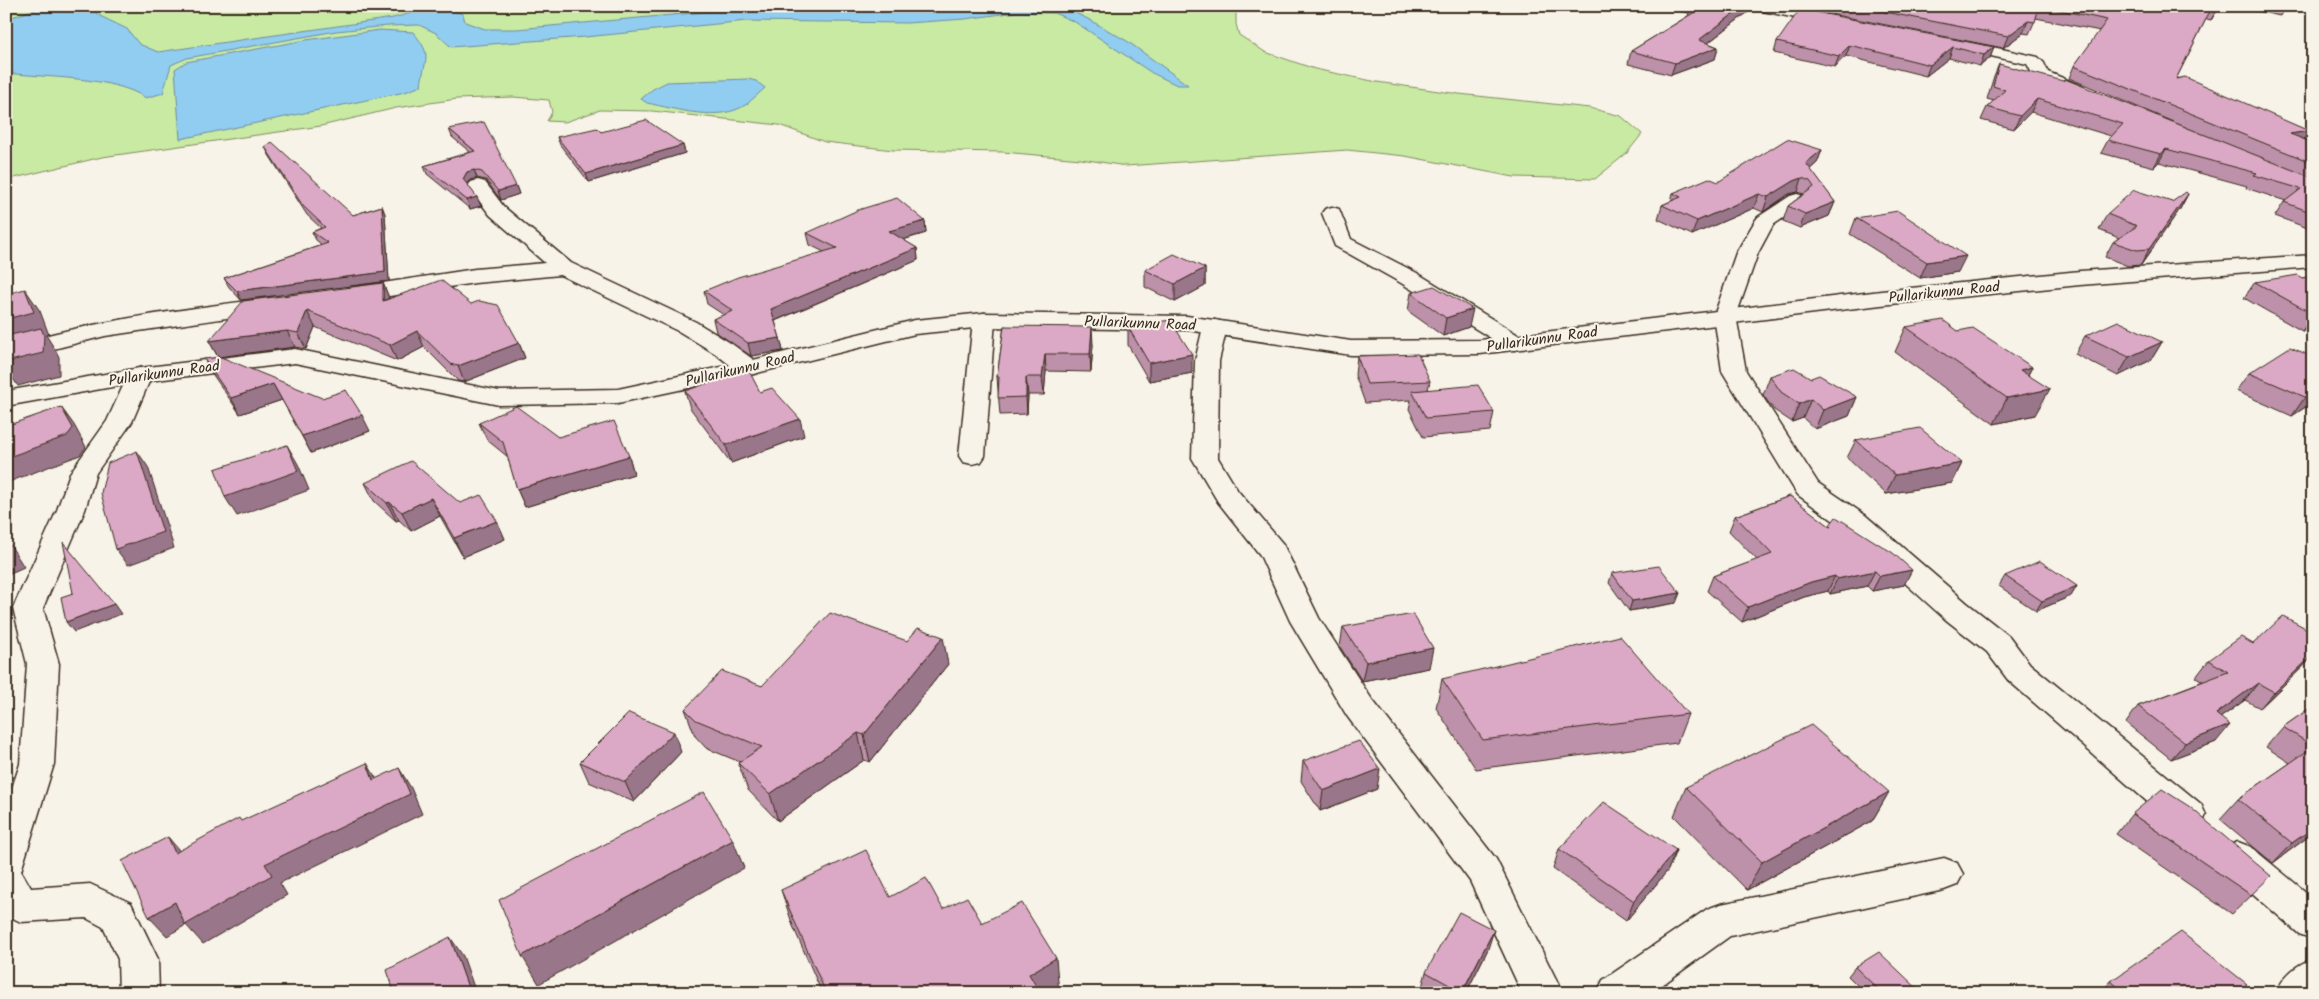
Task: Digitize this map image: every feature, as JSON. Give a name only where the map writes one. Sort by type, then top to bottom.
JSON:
[{"type":"street","points":[[1758,6],[1850,24]]},
{"type":"street","points":[[1936,40],[2032,60],[2036,63],[2041,75],[2089,96]]},
{"type":"street","points":[[478,186],[496,211],[563,268],[688,326],[749,368]]},
{"type":"street","points":[[1797,200],[1765,221],[1747,253],[1725,316],[1734,371],[1808,489],[1854,522],[1956,611],[1998,644],[2019,672],[2313,922]]},
{"type":"street","points":[[1332,213],[1342,242],[1409,278],[1515,343]]},
{"type":"street","name":"Pullarikunnu Road","points":[[6,399],[140,375],[295,356],[499,398],[618,396],[749,368],[915,327],[984,320],[1187,323],[1351,348],[1480,347],[1725,316],[2080,278],[2313,261]]},
{"type":"street","points":[[327,298],[475,276],[563,268]]},
{"type":"street","points":[[6,354],[115,328],[189,315],[289,303]]},
{"type":"street","points":[[972,456],[984,320]]},
{"type":"street","points":[[1215,327],[1207,361],[1205,458],[1228,496],[1273,551],[1305,621],[1359,707],[1483,870],[1543,993]]},
{"type":"street","points":[[6,863],[37,764],[43,664],[28,608],[71,510],[83,473],[119,422],[140,375]]},
{"type":"street","points":[[1617,993],[1721,921],[1944,874]]},
{"type":"street","points":[[6,880],[21,906],[90,901],[117,915],[138,959],[139,993]]},
{"type":"street","points":[[2296,993],[2313,977]]},
{"type":"green space","points":[[6,6],[1236,6],[1236,24],[1239,35],[1265,52],[1315,69],[1377,82],[1459,94],[1590,108],[1621,116],[1642,134],[1627,153],[1595,179],[1514,177],[1405,156],[1347,150],[1126,166],[1081,159],[1003,152],[893,150],[825,142],[779,125],[652,111],[600,110],[565,122],[547,121],[552,112],[549,100],[513,97],[457,99],[396,108],[321,126],[102,157],[6,180]]},
{"type":"water","points":[[45,6],[88,6],[100,16],[127,29],[139,44],[158,52],[393,18],[419,11],[436,9],[463,14],[465,22],[485,29],[517,29],[705,12],[916,11],[985,6],[1061,6],[1127,41],[1188,85],[1177,85],[1152,73],[1075,22],[1054,13],[1017,12],[965,19],[907,23],[747,21],[585,37],[451,47],[436,33],[419,25],[336,31],[187,58],[171,65],[163,93],[146,98],[132,91],[98,82],[6,73],[6,19]]},
{"type":"water","points":[[380,30],[413,32],[419,40],[426,53],[421,86],[405,92],[180,139],[175,69],[186,62],[306,40]]},
{"type":"water","points":[[748,79],[756,81],[765,88],[747,104],[736,110],[724,113],[711,114],[684,111],[647,103],[641,99],[653,89],[667,82]]},
{"type":"building","points":[[1697,6],[1744,6],[1699,40],[1718,47],[1675,63],[1631,51],[1703,7]]},
{"type":"building","points":[[1854,6],[2039,6],[2035,22],[2028,21],[2008,36]]},
{"type":"building","points":[[2041,6],[2219,6],[2217,8],[2212,7],[2176,79],[2185,77],[2309,131],[2290,134],[2313,143],[2313,163],[2074,66],[2107,20]]},
{"type":"building","points":[[1800,9],[1994,47],[1984,55],[1953,47],[1930,65],[1850,45],[1839,56],[1777,42]]},
{"type":"building","points":[[1999,64],[2063,81],[2065,79],[2313,178],[2313,213],[2284,202],[2301,189],[2254,175],[2257,173],[2166,149],[2161,154],[2108,140],[2123,124],[2037,99],[2020,116],[1987,107],[2005,90],[1993,86]]},
{"type":"building","points":[[646,120],[683,145],[586,174],[557,137],[597,128],[601,132]]},
{"type":"building","points":[[484,122],[516,186],[498,191],[482,172],[474,170],[467,172],[463,179],[477,197],[467,200],[424,166],[475,151],[449,129]]},
{"type":"building","points":[[1787,139],[1822,150],[1806,163],[1835,202],[1805,214],[1788,206],[1814,187],[1810,181],[1802,178],[1768,197],[1759,194],[1697,221],[1662,205],[1681,197],[1673,193],[1709,178],[1718,182]]},
{"type":"building","points":[[272,142],[353,215],[382,206],[385,272],[237,291],[224,278],[328,243],[312,232],[325,227],[303,206],[265,147]]},
{"type":"building","points":[[2134,190],[2172,202],[2186,192],[2188,194],[2149,249],[2137,250],[2113,242],[2137,226],[2107,214]]},
{"type":"building","points":[[897,198],[925,221],[889,231],[917,248],[771,309],[780,338],[748,343],[713,319],[733,311],[704,291],[738,277],[837,248],[807,233],[858,210]]},
{"type":"building","points":[[1898,211],[1966,256],[1927,262],[1856,218]]},
{"type":"building","points":[[1174,254],[1205,268],[1175,284],[1145,270]]},
{"type":"building","points":[[2298,275],[2303,278],[2313,275],[2313,314],[2255,282]]},
{"type":"building","points":[[441,280],[471,304],[479,301],[498,305],[519,343],[458,366],[451,364],[417,331],[390,345],[307,311],[298,333],[287,331],[209,341],[243,301],[383,283],[383,301]]},
{"type":"building","points":[[1434,286],[1473,309],[1446,318],[1411,293]]},
{"type":"building","points":[[25,289],[34,312],[6,319],[6,294]]},
{"type":"building","points":[[1170,320],[1192,354],[1149,363],[1128,327]]},
{"type":"building","points":[[1943,320],[1958,331],[1973,328],[2032,367],[2020,370],[2050,389],[2007,398],[1906,327]]},
{"type":"building","points":[[2118,321],[2162,342],[2129,357],[2085,336]]},
{"type":"building","points":[[1004,326],[1092,327],[1090,354],[1045,354],[1042,377],[1026,377],[1026,397],[998,398],[999,377],[997,377]]},
{"type":"building","points":[[41,328],[44,335],[43,353],[6,362],[6,336]]},
{"type":"building","points":[[2290,347],[2313,357],[2313,392],[2305,397],[2249,373]]},
{"type":"building","points":[[1418,354],[1430,381],[1367,384],[1357,356]]},
{"type":"building","points":[[221,357],[322,398],[346,390],[362,415],[302,436],[273,384],[231,398],[204,359]]},
{"type":"building","points":[[1794,368],[1811,378],[1819,375],[1857,397],[1823,410],[1811,399],[1799,404],[1781,392],[1770,376]]},
{"type":"building","points":[[748,369],[760,392],[772,388],[800,419],[726,445],[685,391]]},
{"type":"building","points":[[1478,385],[1494,412],[1426,418],[1412,391]]},
{"type":"building","points":[[516,406],[558,437],[614,421],[629,456],[517,489],[503,442],[479,423]]},
{"type":"building","points":[[61,407],[73,428],[67,436],[6,458],[6,426]]},
{"type":"building","points":[[1920,428],[1962,463],[1895,475],[1856,440]]},
{"type":"building","points":[[287,445],[298,471],[225,497],[215,469]]},
{"type":"building","points":[[137,451],[163,532],[116,549],[101,493],[108,463]]},
{"type":"building","points":[[411,461],[460,503],[481,495],[497,521],[454,538],[431,498],[402,512],[389,502],[387,503],[365,483]]},
{"type":"building","points":[[1790,496],[1829,526],[1836,517],[1893,553],[1912,570],[1880,576],[1875,571],[1837,579],[1835,576],[1811,582],[1748,607],[1713,576],[1772,554],[1735,516]]},
{"type":"building","points":[[63,542],[114,604],[66,622],[61,597],[73,593]]},
{"type":"building","points":[[2040,561],[2077,586],[2042,601],[2005,576]]},
{"type":"building","points":[[1659,566],[1680,593],[1632,601],[1612,573]]},
{"type":"building","points":[[830,613],[907,641],[918,628],[943,637],[864,735],[858,733],[770,794],[738,763],[762,747],[696,720],[685,709],[722,671],[762,686]]},
{"type":"building","points":[[1413,614],[1433,648],[1366,662],[1343,627]]},
{"type":"building","points":[[2283,616],[2313,632],[2313,655],[2274,692],[2258,683],[2216,714],[2230,725],[2185,743],[2138,706],[2228,672],[2209,660],[2241,637],[2253,644]]},
{"type":"building","points":[[1620,636],[1688,714],[1483,740],[1442,679]]},
{"type":"building","points":[[2313,706],[2313,746],[2283,727]]},
{"type":"building","points":[[629,713],[674,732],[625,782],[580,762]]},
{"type":"building","points":[[1811,725],[1889,792],[1762,862],[1686,787]]},
{"type":"building","points":[[1359,741],[1380,769],[1323,791],[1303,761]]},
{"type":"building","points":[[2313,747],[2313,828],[2292,843],[2238,799]]},
{"type":"building","points":[[367,763],[373,780],[399,768],[410,794],[265,864],[272,875],[185,925],[175,902],[149,917],[122,861],[168,837],[175,853],[239,818],[241,821]]},
{"type":"building","points":[[2162,789],[2190,807],[2271,876],[2251,895],[2132,814]]},
{"type":"building","points":[[704,792],[733,840],[522,956],[499,900]]},
{"type":"building","points":[[1604,802],[1676,850],[1634,901],[1559,849]]},
{"type":"building","points":[[866,850],[890,897],[926,878],[943,909],[967,897],[982,923],[1022,903],[1056,958],[1029,974],[1040,993],[826,993],[781,890]]},
{"type":"building","points":[[1459,912],[1494,930],[1462,992],[1426,972]]},
{"type":"building","points":[[2181,932],[2247,984],[2235,993],[2125,993],[2111,981]]},
{"type":"building","points":[[450,937],[470,993],[393,993],[387,970]]},
{"type":"building","points":[[1879,952],[1922,993],[1882,993],[1855,967]]}]
